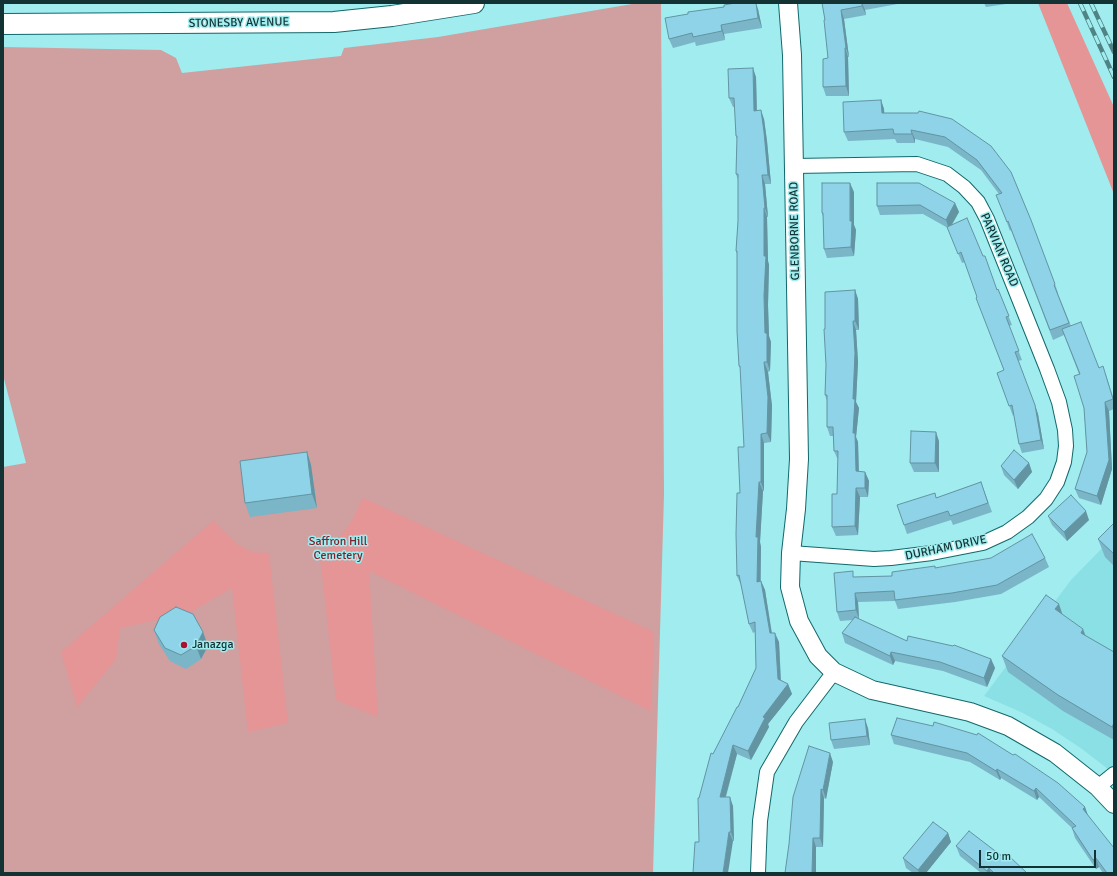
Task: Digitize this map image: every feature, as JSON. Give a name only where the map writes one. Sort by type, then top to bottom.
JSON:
[{"type":"main road","name":"STONESBY AVENUE","points":[[3,24],[334,22],[392,16],[462,4]]},
{"type":"street","name":"GLENBORNE ROAD","points":[[788,3],[792,55],[799,459],[796,509],[791,553],[790,587],[799,621],[818,656],[834,672],[872,690],[970,712],[1008,726],[1055,753],[1098,787],[1114,804]]},
{"type":"street","name":"PARVIAN ROAD","points":[[794,166],[917,164],[947,174],[964,187],[978,202],[987,219],[1047,369]]},
{"type":"street","name":"DURHAM DRIVE","points":[[791,553],[874,559],[903,558],[983,543],[1007,532],[1028,517],[1046,499],[1057,482],[1064,462],[1066,446],[1065,430],[1059,402],[1047,369]]},
{"type":"street","points":[[758,873],[760,821],[767,772],[796,722],[834,672]]},
{"type":"street","points":[[1098,787],[1114,774]]},
{"type":"shaded area","points":[[1114,536],[1114,776],[1108,769],[1082,749],[1052,729],[1021,712],[984,696],[1071,580]]},
{"type":"green space","name":"Saffron Hill Cemetery","points":[[638,3],[661,3],[664,494],[653,873],[3,873],[3,467],[26,463],[3,375],[3,47],[161,50],[176,58],[182,73],[341,56],[344,48],[438,37]]},
{"type":"green space","points":[[1038,3],[1067,3],[1114,107],[1114,194]]},
{"type":"green space","points":[[363,498],[654,632],[651,711],[369,571],[378,717],[336,700],[320,556],[337,541],[351,522]]},
{"type":"green space","points":[[214,520],[220,528],[237,544],[252,552],[269,553],[288,723],[248,732],[232,588],[189,613],[120,628],[116,659],[77,707],[61,652]]},
{"type":"building","points":[[735,3],[756,3],[758,18],[721,25],[722,31],[693,37],[692,33],[669,39],[665,18],[688,14],[688,12],[724,7],[724,5]]},
{"type":"building","points":[[822,3],[862,3],[862,6],[841,10],[846,48],[846,86],[823,87],[823,59],[828,58]]},
{"type":"building","points":[[753,68],[754,111],[761,110],[768,175],[762,175],[765,208],[764,256],[766,256],[764,296],[765,333],[767,333],[767,362],[764,362],[768,397],[767,433],[761,434],[761,482],[759,482],[756,537],[758,537],[757,582],[761,581],[770,633],[775,633],[778,679],[788,684],[763,717],[765,718],[748,751],[733,745],[720,797],[730,797],[731,832],[729,832],[723,873],[693,873],[695,842],[699,842],[698,798],[711,753],[713,754],[738,707],[756,668],[755,622],[749,624],[739,575],[737,576],[737,493],[740,493],[738,447],[744,447],[737,331],[737,136],[734,98],[729,98],[728,69]]},
{"type":"building","points":[[881,100],[882,113],[918,113],[919,111],[952,119],[991,146],[1011,172],[1031,220],[1069,323],[1050,330],[1008,221],[1007,222],[996,195],[1002,193],[977,160],[945,137],[911,130],[912,134],[894,134],[893,129],[844,132],[843,102]]},
{"type":"building","points":[[822,183],[850,183],[850,221],[852,221],[851,247],[824,249]]},
{"type":"building","points":[[877,183],[919,183],[955,203],[946,220],[920,205],[877,206]]},
{"type":"building","points":[[967,218],[983,256],[985,256],[997,290],[998,289],[1009,316],[1006,317],[1019,351],[1015,352],[1035,405],[1041,440],[1019,444],[1012,405],[1009,406],[997,373],[1004,370],[976,298],[977,297],[961,252],[958,254],[947,227]]},
{"type":"building","points":[[855,290],[855,321],[853,321],[855,353],[853,399],[855,399],[853,433],[855,433],[856,471],[865,472],[865,488],[856,488],[855,526],[832,527],[832,494],[837,494],[838,451],[834,451],[833,427],[827,427],[824,329],[825,292]]},
{"type":"building","points":[[1081,322],[1099,368],[1103,366],[1113,399],[1105,402],[1109,460],[1097,496],[1075,489],[1087,452],[1084,408],[1074,376],[1080,374],[1062,329]]},
{"type":"building","points":[[911,431],[936,432],[935,463],[910,463]]},
{"type":"building","points":[[1014,450],[1029,463],[1014,480],[1001,466]]},
{"type":"building","points":[[307,452],[312,494],[245,503],[240,461]]},
{"type":"building","points":[[981,482],[988,503],[950,516],[948,511],[904,525],[897,505],[935,493],[936,498]]},
{"type":"building","points":[[1071,495],[1086,511],[1064,532],[1048,516]]},
{"type":"building","points":[[1114,523],[1114,554],[1098,539]]},
{"type":"building","points":[[1032,534],[1045,558],[997,585],[952,593],[895,600],[894,591],[855,593],[856,610],[837,612],[834,573],[853,571],[853,577],[892,576],[892,572],[935,566],[935,568],[991,558]]},
{"type":"building","points":[[1046,595],[1059,604],[1055,609],[1083,629],[1081,633],[1114,652],[1114,723],[1112,727],[1058,695],[1002,656]]},
{"type":"building","points":[[176,607],[193,614],[203,632],[196,646],[181,655],[165,648],[154,630],[160,617]]},
{"type":"building","points":[[855,617],[907,641],[908,636],[954,645],[991,659],[984,678],[940,662],[891,652],[890,656],[842,633]]},
{"type":"building","points":[[897,718],[933,726],[934,722],[977,735],[978,733],[1013,755],[1015,754],[1058,783],[1085,807],[1083,809],[1114,848],[1114,873],[1107,873],[1096,858],[1093,860],[1072,828],[1076,826],[1036,788],[1034,791],[997,769],[996,771],[967,753],[891,735]]},
{"type":"building","points":[[865,719],[867,736],[831,740],[829,723]]},
{"type":"building","points":[[809,746],[830,753],[823,790],[821,789],[820,838],[813,838],[812,873],[785,873],[793,797]]},
{"type":"building","points":[[933,822],[948,833],[918,870],[903,858]]},
{"type":"building","points":[[969,831],[1007,860],[1010,857],[1027,873],[994,873],[989,868],[987,871],[956,846]]},
{"type":"railway","points":[[1080,3],[1114,77]]},
{"type":"railway","points":[[1091,3],[1114,52]]},
{"type":"place","name":"Janazga","points":[[184,645]]}]
